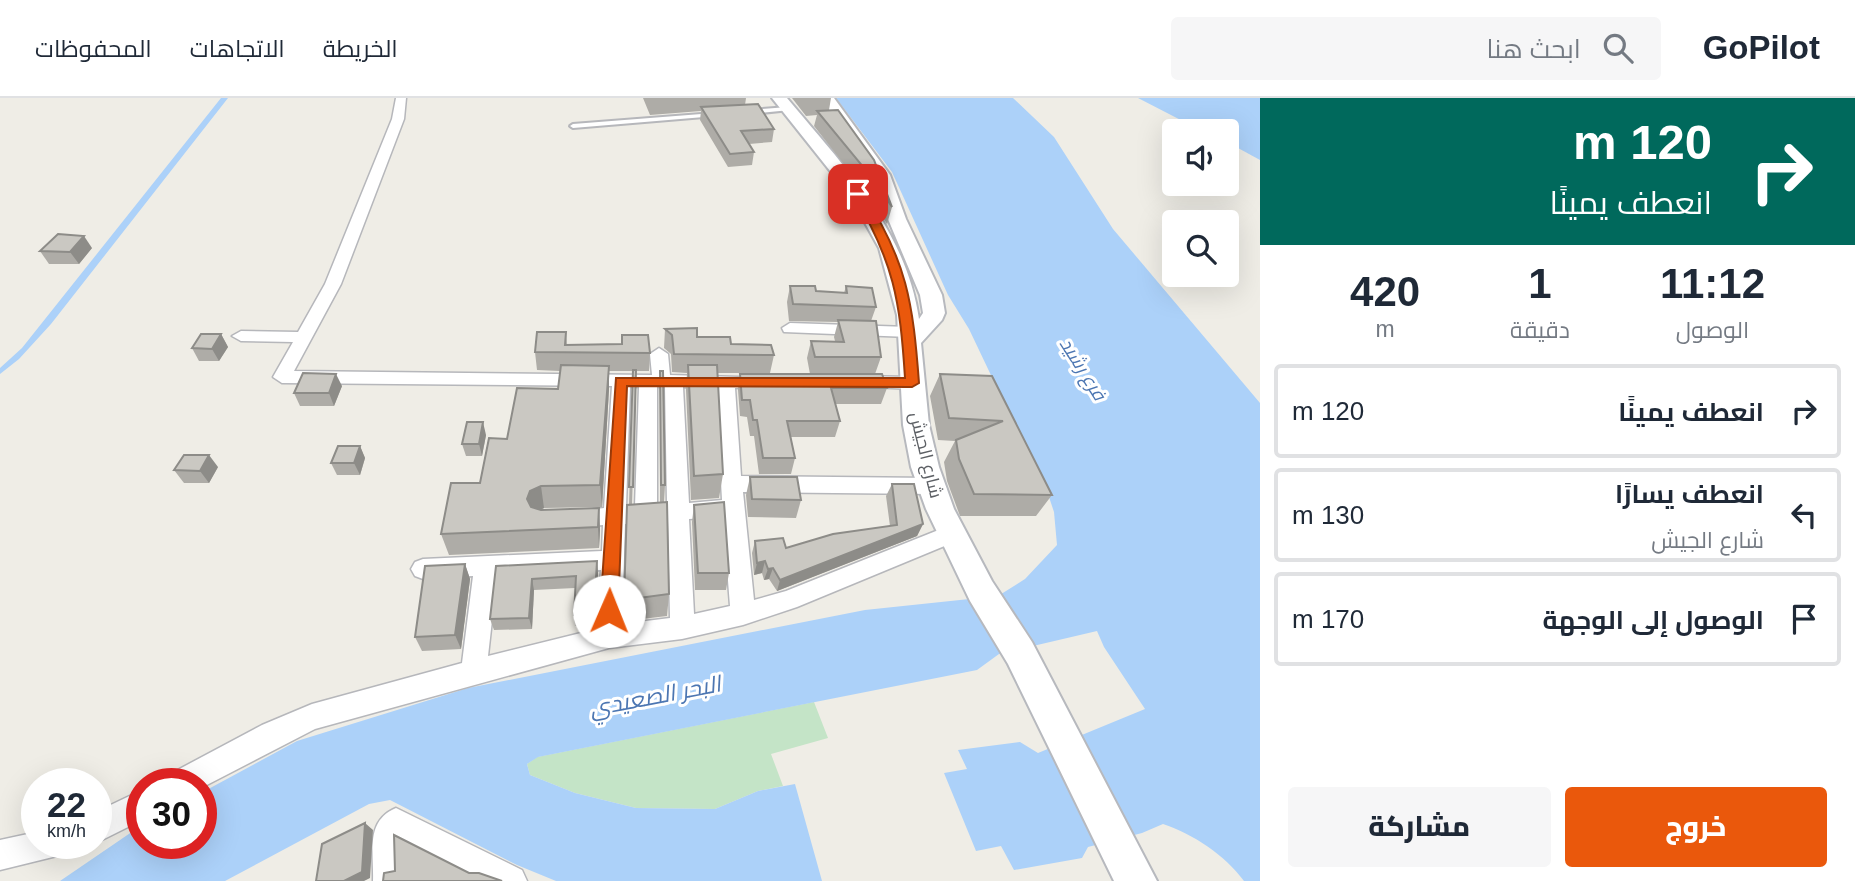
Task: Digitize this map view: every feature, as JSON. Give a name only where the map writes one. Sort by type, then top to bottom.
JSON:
[{"type":"main road","points":[[827,98],[837,119],[881,175],[897,219],[931,295],[934,313],[931,320],[910,336]]},
{"type":"main road","name":"شارع الجيش","points":[[794,112],[852,186],[880,229],[897,269],[910,336],[916,425],[932,486],[951,534],[981,591],[1020,653],[1134,878]]},
{"type":"street","points":[[401,98],[398,119],[344,259],[328,295],[282,377],[779,382]]},
{"type":"street","points":[[790,328],[910,336]]},
{"type":"street","points":[[241,336],[303,337]]},
{"type":"street","points":[[659,354],[676,513],[682,628]]},
{"type":"street","points":[[609,637],[610,560],[621,381]]},
{"type":"street","points":[[646,516],[661,381]]},
{"type":"street","points":[[726,382],[731,484],[743,614]]},
{"type":"street","points":[[845,382],[912,383]]},
{"type":"street","points":[[731,484],[932,486]]},
{"type":"street","points":[[554,520],[646,516],[733,508]]},
{"type":"street","points":[[210,768],[272,735],[312,718],[609,637],[682,628],[743,614],[789,600],[951,534]]},
{"type":"street","points":[[422,569],[610,560]]},
{"type":"street","points":[[474,672],[486,567]]},
{"type":"street","points":[[389,881],[389,829],[396,823],[475,872],[511,881]]},
{"type":"street","points":[[0,855],[21,850]]},
{"type":"lane","points":[[744,112],[794,112]]},
{"type":"lane","points":[[573,126],[718,114]]},
{"type":"green space","points":[[814,702],[828,738],[771,754],[783,786],[758,791],[715,809],[636,808],[575,793],[530,775],[527,764],[537,757]]},
{"type":"water","points":[[221,98],[228,98],[51,324],[19,359],[0,374],[0,368],[22,348]]},
{"type":"water","points":[[836,98],[1013,98],[1054,137],[1113,229],[1260,403],[1260,881],[1244,881],[1208,846],[1163,824],[1142,833],[1088,847],[1082,858],[1014,870],[1001,846],[976,851],[944,773],[967,769],[958,750],[1020,742],[1038,753],[1145,709],[1104,647],[1097,631],[999,654],[977,670],[538,757],[527,764],[530,775],[575,793],[636,808],[715,809],[758,791],[795,784],[822,881],[556,881],[517,865],[390,800],[369,804],[225,881],[60,881],[92,859],[112,859],[112,845],[126,836],[126,859],[217,859],[217,784],[297,741],[468,688],[865,610],[998,596],[1025,579],[1057,545],[1054,512],[969,329],[948,295],[892,172]]},
{"type":"water","points":[[1138,98],[1260,98],[1260,160],[1239,149],[1239,119],[1179,119]]},
{"type":"building","points":[[758,104],[774,129],[741,131],[754,152],[730,154],[701,107]]},
{"type":"building","points":[[838,110],[874,160],[892,207],[874,180],[817,111]]},
{"type":"building","points":[[58,234],[84,236],[70,252],[40,251]]},
{"type":"building","points":[[790,286],[815,286],[816,291],[847,293],[846,286],[872,288],[876,307],[793,304]]},
{"type":"building","points":[[838,320],[876,321],[881,357],[815,357],[811,341],[844,342]]},
{"type":"building","points":[[697,328],[697,337],[730,337],[731,344],[771,345],[774,355],[674,354],[672,335],[665,329]]},
{"type":"building","points":[[537,332],[566,332],[565,345],[622,344],[622,335],[648,335],[650,353],[535,352]]},
{"type":"building","points":[[201,334],[221,334],[212,349],[192,348]]},
{"type":"building","points":[[561,365],[609,366],[600,485],[541,486],[530,491],[527,499],[531,507],[541,510],[599,508],[598,527],[441,534],[451,483],[480,483],[489,438],[507,439],[517,388],[558,389]]},
{"type":"building","points":[[688,365],[717,365],[723,474],[694,476]]},
{"type":"building","points":[[633,370],[636,370],[633,487],[629,487]]},
{"type":"building","points":[[660,371],[663,371],[665,485],[661,485]]},
{"type":"building","points":[[303,373],[336,374],[329,393],[294,393]]},
{"type":"building","points":[[740,374],[882,374],[887,388],[831,388],[840,421],[787,421],[795,458],[763,458],[757,420],[753,420],[750,400],[742,400]]},
{"type":"building","points":[[940,374],[992,376],[1052,495],[974,494],[959,459],[956,440],[1003,421],[949,418]]},
{"type":"building","points":[[467,422],[483,422],[479,444],[462,444]]},
{"type":"building","points":[[338,446],[360,446],[354,463],[331,463]]},
{"type":"building","points":[[184,455],[209,455],[200,471],[174,470]]},
{"type":"building","points":[[750,477],[797,477],[801,500],[752,499]]},
{"type":"building","points":[[892,484],[914,484],[923,524],[780,580],[773,568],[768,569],[765,561],[757,563],[755,541],[783,538],[786,548],[833,534],[897,525]]},
{"type":"building","points":[[667,502],[669,594],[624,600],[627,505]]},
{"type":"building","points":[[724,502],[729,573],[698,573],[694,505]]},
{"type":"building","points":[[597,561],[594,615],[574,615],[576,576],[532,579],[529,618],[490,619],[496,566]]},
{"type":"building","points":[[465,564],[455,635],[415,637],[425,566]]},
{"type":"building","points":[[365,823],[362,872],[344,881],[316,881],[322,844]]},
{"type":"building","points":[[394,835],[469,873],[479,873],[502,881],[383,881],[384,873],[395,871]]},
{"type":"route","points":[[609,611],[621,381],[912,383],[908,315],[897,269],[880,229],[858,194]]},
{"type":"water label","name":"فرع رشيد","points":[[1083,369]]},
{"type":"water label","name":"البحر الصعيدي","points":[[655,696]]}]
